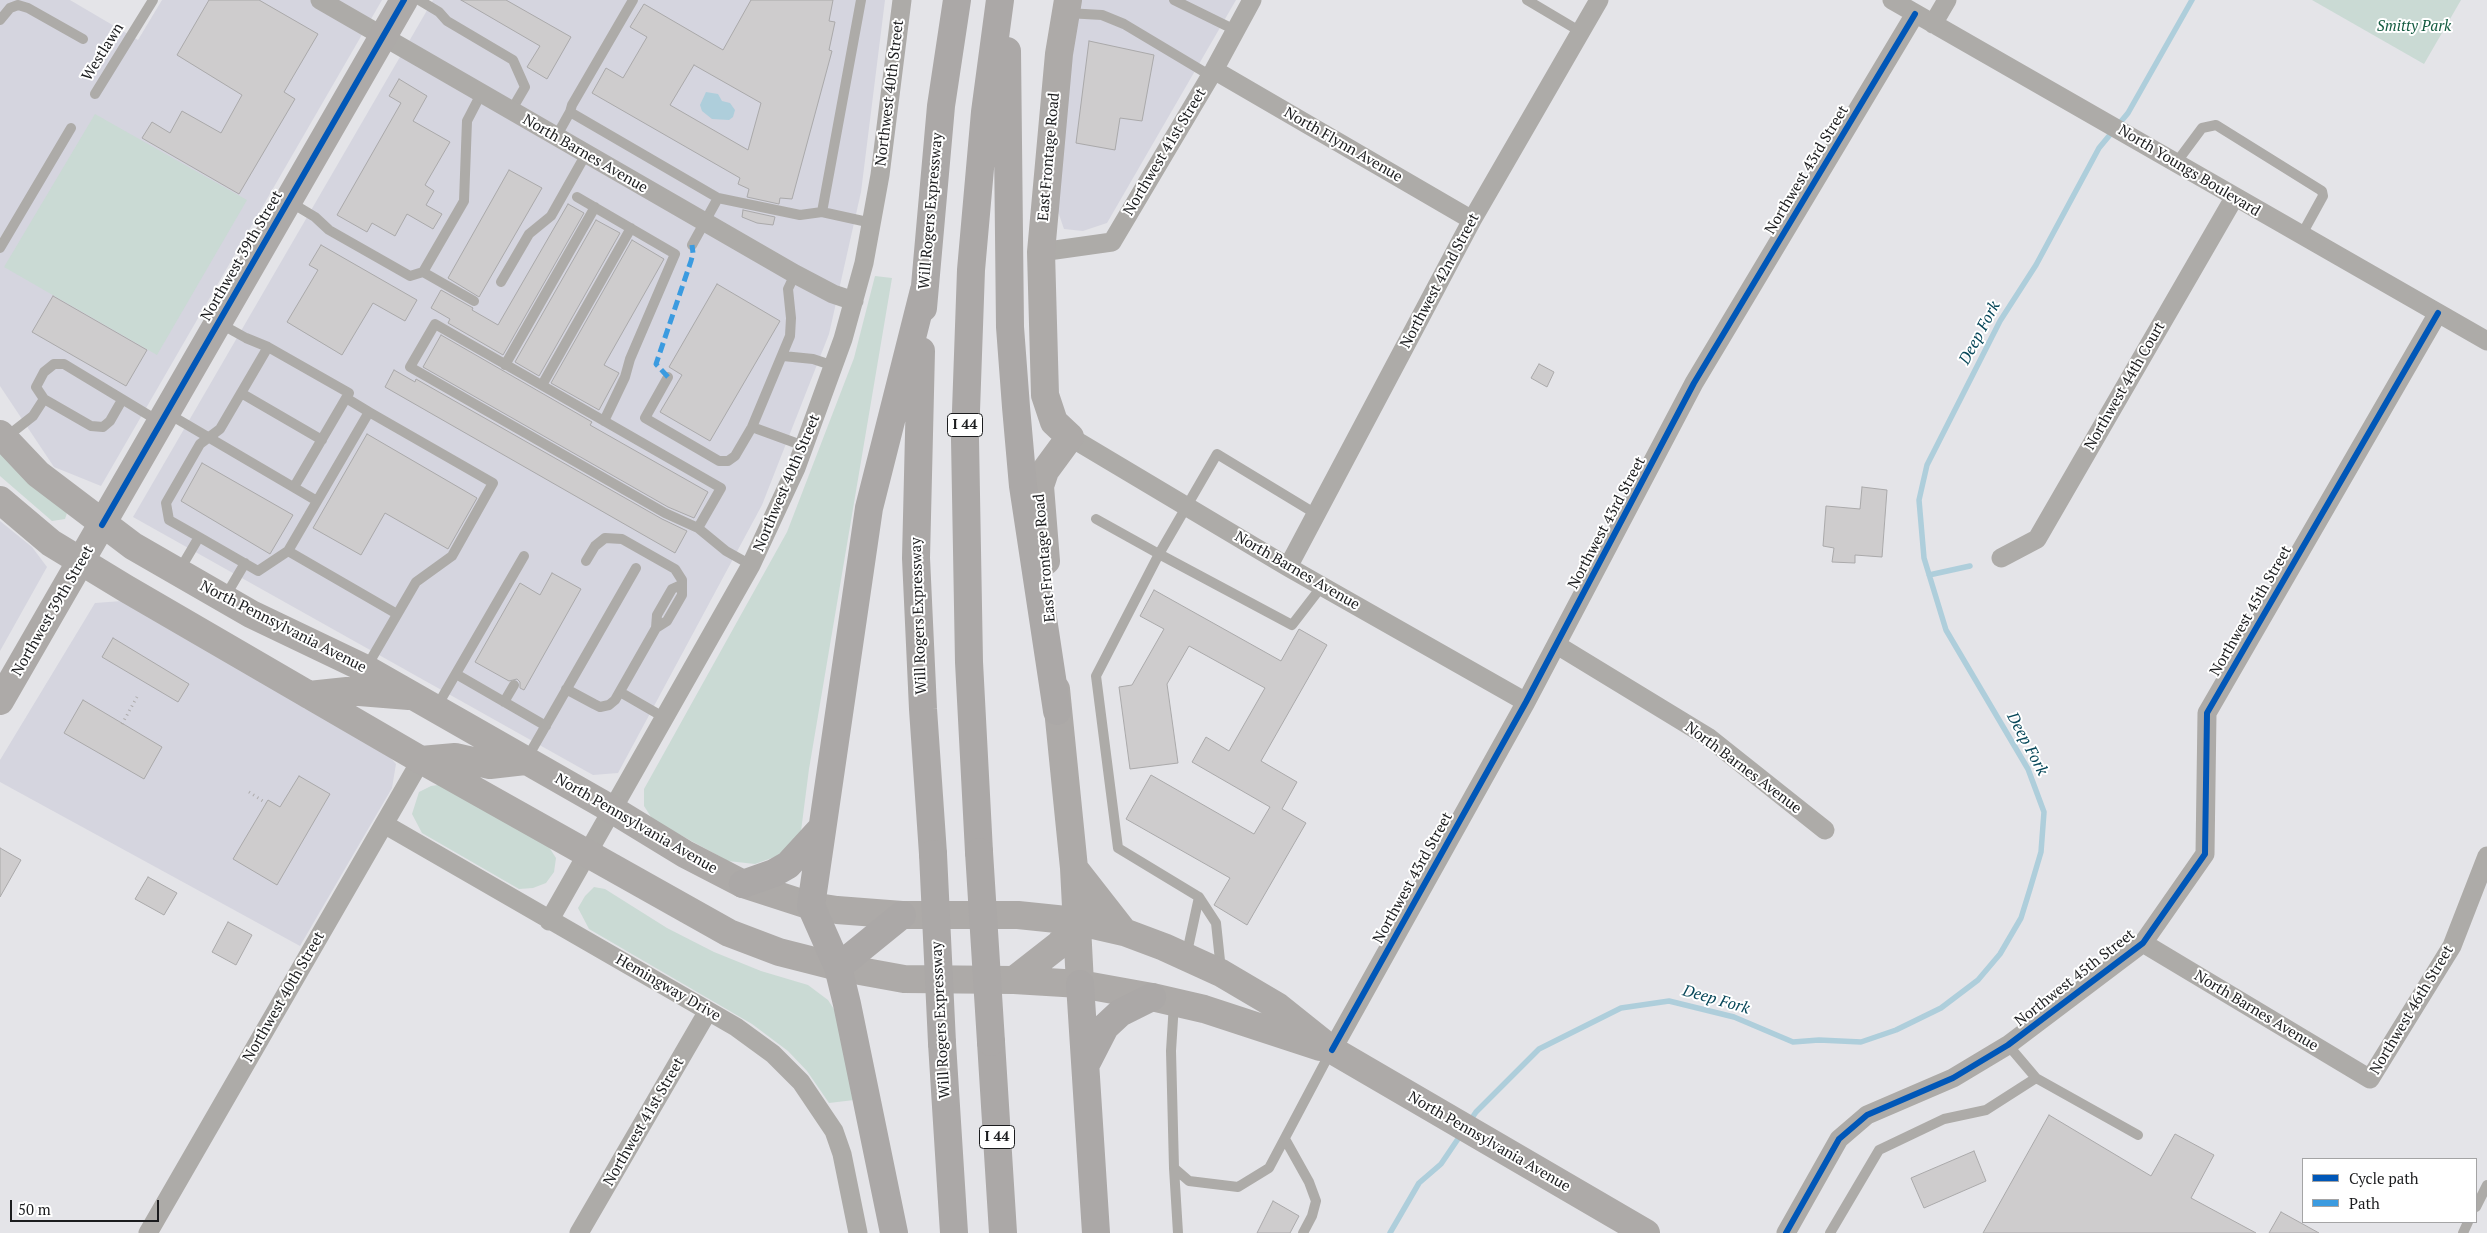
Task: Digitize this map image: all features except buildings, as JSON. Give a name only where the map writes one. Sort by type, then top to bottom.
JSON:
[{"type":"highway","name":"Will Rogers Expressway","points":[[954,1233],[933,854],[922,709],[916,558],[919,374],[924,290],[941,106],[957,0]]},
{"type":"highway","name":"I 44","points":[[1000,0],[984,112],[971,270],[965,439],[969,662],[1003,1233]]},
{"type":"highway","points":[[1006,0],[1010,327],[1014,387],[1023,486],[1058,711]]},
{"type":"highway","points":[[894,1233],[838,967],[811,906],[869,508],[924,290]]},
{"type":"highway","points":[[743,884],[774,873],[788,865],[822,828]]},
{"type":"highway","points":[[838,967],[902,915]]},
{"type":"highway","points":[[1080,984],[1096,1233]]},
{"type":"highway","points":[[1085,1066],[1105,1027],[1120,1013],[1163,999]]},
{"type":"main road","name":"Northwest 39th Street","points":[[0,701],[82,562],[404,0]]},
{"type":"main road","name":"East Frontage Road","points":[[1067,6],[1048,158],[1041,252],[1045,395],[1054,422],[1070,437],[1045,470],[1040,486],[1058,711],[1074,868],[1080,984]]},
{"type":"main road","name":"North Pennsylvania Avenue","points":[[2,437],[38,474],[102,525],[132,546],[251,614],[366,669],[613,810],[685,854],[743,884],[811,906],[902,915],[1018,915],[1076,921],[1124,932],[1221,973],[1277,1006],[1332,1050],[1646,1233]]},
{"type":"main road","name":"North Pennsylvania Avenue","points":[[0,500],[51,543],[82,562],[421,760],[729,933],[779,952],[838,967],[904,979],[1014,980],[1080,984],[1163,999],[1221,1014],[1267,1031],[1332,1050]]},
{"type":"main road","points":[[309,695],[347,691],[425,702]]},
{"type":"main road","points":[[421,760],[455,757],[490,765],[525,761]]},
{"type":"main road","points":[[1074,868],[1124,932]]},
{"type":"main road","points":[[1014,980],[1060,944],[1076,921]]},
{"type":"street","name":"North Barnes Avenue","points":[[320,0],[795,274],[833,294],[854,301]]},
{"type":"street","name":"Northwest 40th Street","points":[[549,920],[666,718],[751,565],[773,521],[804,446],[834,366],[854,301],[872,223],[889,112],[902,0]]},
{"type":"street","name":"Northwest 41st Street","points":[[1041,252],[1112,242],[1212,73],[1252,0]]},
{"type":"street","name":"Northwest 42nd Street","points":[[1288,567],[1472,220],[1599,0]]},
{"type":"street","name":"North Youngs Boulevard","points":[[1892,0],[2487,342]]},
{"type":"street","points":[[1933,24],[1947,0]]},
{"type":"street","name":"Northwest 43rd Street","points":[[1332,1050],[1526,702],[1694,383],[1915,14]]},
{"type":"street","name":"North Flynn Avenue","points":[[1212,73],[1472,220]]},
{"type":"street","name":"Northwest 44th Court","points":[[2001,558],[2037,538],[2234,198]]},
{"type":"street","name":"Northwest 45th Street","points":[[1788,1232],[1839,1139],[1867,1115],[1953,1078],[2008,1045],[2143,943],[2205,854],[2207,713],[2438,313]]},
{"type":"street","name":"North Barnes Avenue","points":[[1070,437],[1288,567],[1526,702]]},
{"type":"street","name":"North Barnes Avenue","points":[[1557,644],[1708,737],[1825,830]]},
{"type":"street","name":"Northwest 40th Street","points":[[148,1233],[421,760]]},
{"type":"street","name":"Hemingway Drive","points":[[384,824],[708,1011],[773,1054],[801,1082],[834,1131],[842,1154],[858,1233]]},
{"type":"street","name":"Northwest 46th Street","points":[[2370,1080],[2452,946],[2487,856]]},
{"type":"street","name":"North Barnes Avenue","points":[[2143,943],[2370,1080]]},
{"type":"street","name":"Northwest 41st Street","points":[[579,1233],[708,1011]]},
{"type":"lane","name":"Westlawn","points":[[95,94],[152,0]]},
{"type":"lane","points":[[419,0],[439,12],[446,21],[514,60],[525,87],[511,111]]},
{"type":"lane","points":[[556,137],[572,105],[633,0]]},
{"type":"lane","points":[[822,212],[861,0]]},
{"type":"lane","points":[[1174,0],[1235,30]]},
{"type":"lane","points":[[1527,0],[1581,32]]},
{"type":"lane","points":[[0,20],[10,8],[18,5],[28,8],[82,39]]},
{"type":"lane","points":[[1067,6],[1102,15],[1124,24],[1212,73]]},
{"type":"lane","points":[[289,201],[316,217],[329,230],[410,276],[423,272],[464,201],[467,121],[481,94]]},
{"type":"lane","points":[[570,112],[718,198],[800,215],[822,212],[872,223]]},
{"type":"lane","points":[[2176,163],[2202,128],[2216,125],[2322,191],[2323,196],[2301,236]]},
{"type":"lane","points":[[0,248],[71,128]]},
{"type":"lane","points":[[501,282],[529,234],[551,216],[586,154]]},
{"type":"lane","points":[[577,197],[675,254],[630,359],[625,377],[604,421]]},
{"type":"lane","points":[[692,245],[718,198]]},
{"type":"lane","points":[[506,365],[595,207]]},
{"type":"lane","points":[[542,386],[631,228]]},
{"type":"lane","points":[[423,272],[474,301]]},
{"type":"lane","points":[[668,377],[644,418],[719,461],[728,461],[735,456],[752,427],[790,336],[791,318],[788,289],[795,274]]},
{"type":"lane","points":[[218,322],[246,338],[268,347],[348,393],[294,487]]},
{"type":"lane","points":[[698,528],[721,488],[434,324],[410,367],[665,513],[698,528],[726,551],[751,565]]},
{"type":"lane","points":[[268,347],[220,429],[200,444],[166,503],[169,520],[258,571],[288,551],[369,412]]},
{"type":"lane","points":[[783,356],[813,359],[834,366]]},
{"type":"lane","points":[[122,400],[110,421],[103,426],[92,426],[44,399],[36,387],[44,372],[54,364],[64,364],[122,400],[209,437],[317,501]]},
{"type":"lane","points":[[241,394],[322,440]]},
{"type":"lane","points":[[346,398],[493,483],[452,556],[416,582],[366,669]]},
{"type":"lane","points":[[2,437],[33,416],[44,399]]},
{"type":"lane","points":[[752,427],[804,446]]},
{"type":"lane","points":[[1221,973],[1216,923],[1199,897],[1118,848],[1096,676],[1186,506],[1217,454],[1316,514]]},
{"type":"lane","points":[[1096,519],[1292,625],[1322,586]]},
{"type":"lane","points":[[178,572],[199,537]]},
{"type":"lane","points":[[566,689],[600,706],[609,705],[620,692],[656,628],[667,621],[682,595],[680,574],[675,569],[622,539],[606,538],[595,546],[586,562]]},
{"type":"lane","points":[[288,551],[397,614]]},
{"type":"lane","points":[[425,702],[456,674],[524,556]]},
{"type":"lane","points":[[224,599],[245,564]]},
{"type":"lane","points":[[525,761],[636,568]]},
{"type":"lane","points":[[456,674],[546,726]]},
{"type":"lane","points":[[504,702],[514,685]]},
{"type":"lane","points":[[620,692],[666,718]]},
{"type":"lane","points":[[1186,957],[1199,897]]},
{"type":"lane","points":[[1163,999],[1171,1050],[1174,1168],[1178,1233]]},
{"type":"lane","points":[[2008,1045],[2036,1078],[2138,1135]]},
{"type":"lane","points":[[1174,1168],[1188,1181],[1238,1186],[1269,1168],[1332,1050]]},
{"type":"lane","points":[[1830,1233],[1879,1150],[1944,1119],[1986,1110],[2036,1078]]},
{"type":"lane","points":[[1285,1139],[1309,1182],[1316,1201],[1312,1216],[1303,1233]]},
{"type":"lane","points":[[2477,1206],[2487,1186]]},
{"type":"path","points":[[122,724],[137,697]]},
{"type":"path","points":[[248,792],[266,803]]},
{"type":"shaded area","points":[[0,0],[70,0],[138,40],[162,0],[382,0],[101,486],[54,467],[0,386]]},
{"type":"shaded area","points":[[433,0],[885,0],[861,192],[829,334],[762,505],[618,773],[593,775],[133,517]]},
{"type":"shaded area","points":[[1080,0],[1236,0],[1107,223],[1083,231],[1064,229],[1054,200],[1063,107]]},
{"type":"shaded area","points":[[0,521],[32,547],[47,567],[0,651]]},
{"type":"shaded area","points":[[122,601],[377,743],[396,764],[392,788],[300,946],[0,782],[0,760],[95,603]]},
{"type":"green space","name":"Smitty Park","points":[[2312,0],[2461,0],[2424,64]]},
{"type":"green space","points":[[95,114],[247,200],[157,355],[4,267]]},
{"type":"green space","points":[[875,276],[892,278],[809,769],[801,831],[783,854],[755,864],[728,861],[653,820],[644,806],[644,789],[787,532],[854,358]]},
{"type":"green space","points":[[0,453],[31,485],[67,513],[65,519],[52,521],[0,476]]},
{"type":"green space","points":[[445,784],[547,844],[556,858],[554,872],[546,883],[533,888],[519,889],[422,833],[412,814],[419,792],[431,786]]},
{"type":"green space","points":[[594,887],[605,889],[667,928],[714,952],[761,971],[808,985],[828,1000],[841,1020],[854,1100],[829,1103],[807,1071],[788,1051],[752,1024],[589,929],[578,908],[585,896]]},
{"type":"water","points":[[706,92],[718,94],[722,101],[730,103],[735,110],[733,117],[729,120],[712,119],[702,111],[700,105]]},
{"type":"waterway","name":"Deep Fork","points":[[1470,1121],[1476,1112],[1539,1049],[1621,1008],[1669,1001],[1734,1017],[1793,1042],[1819,1040],[1861,1042],[1896,1030],[1941,1008],[1978,980],[2000,954],[2021,918],[2030,889],[2041,852],[2044,812],[2028,769],[1946,630],[1924,558],[1919,500],[1927,465],[2000,321],[2036,265],[2099,148],[2128,113],[2192,0]]},
{"type":"waterway","points":[[1929,575],[1970,566]]},
{"type":"waterway","name":"Deep Fork","points":[[1390,1233],[1419,1183],[1441,1164],[1462,1133]]},
{"type":"marked path","points":[[668,377],[656,364],[691,261],[692,245]]},
{"type":"cycle path","points":[[102,525],[404,0]]},
{"type":"cycle path","points":[[1332,1050],[1526,702],[1694,383],[1915,14]]},
{"type":"cycle path","points":[[1786,1233],[1839,1139],[1867,1115],[1953,1078],[2008,1045],[2143,943],[2205,854],[2207,713],[2438,313]]}]
